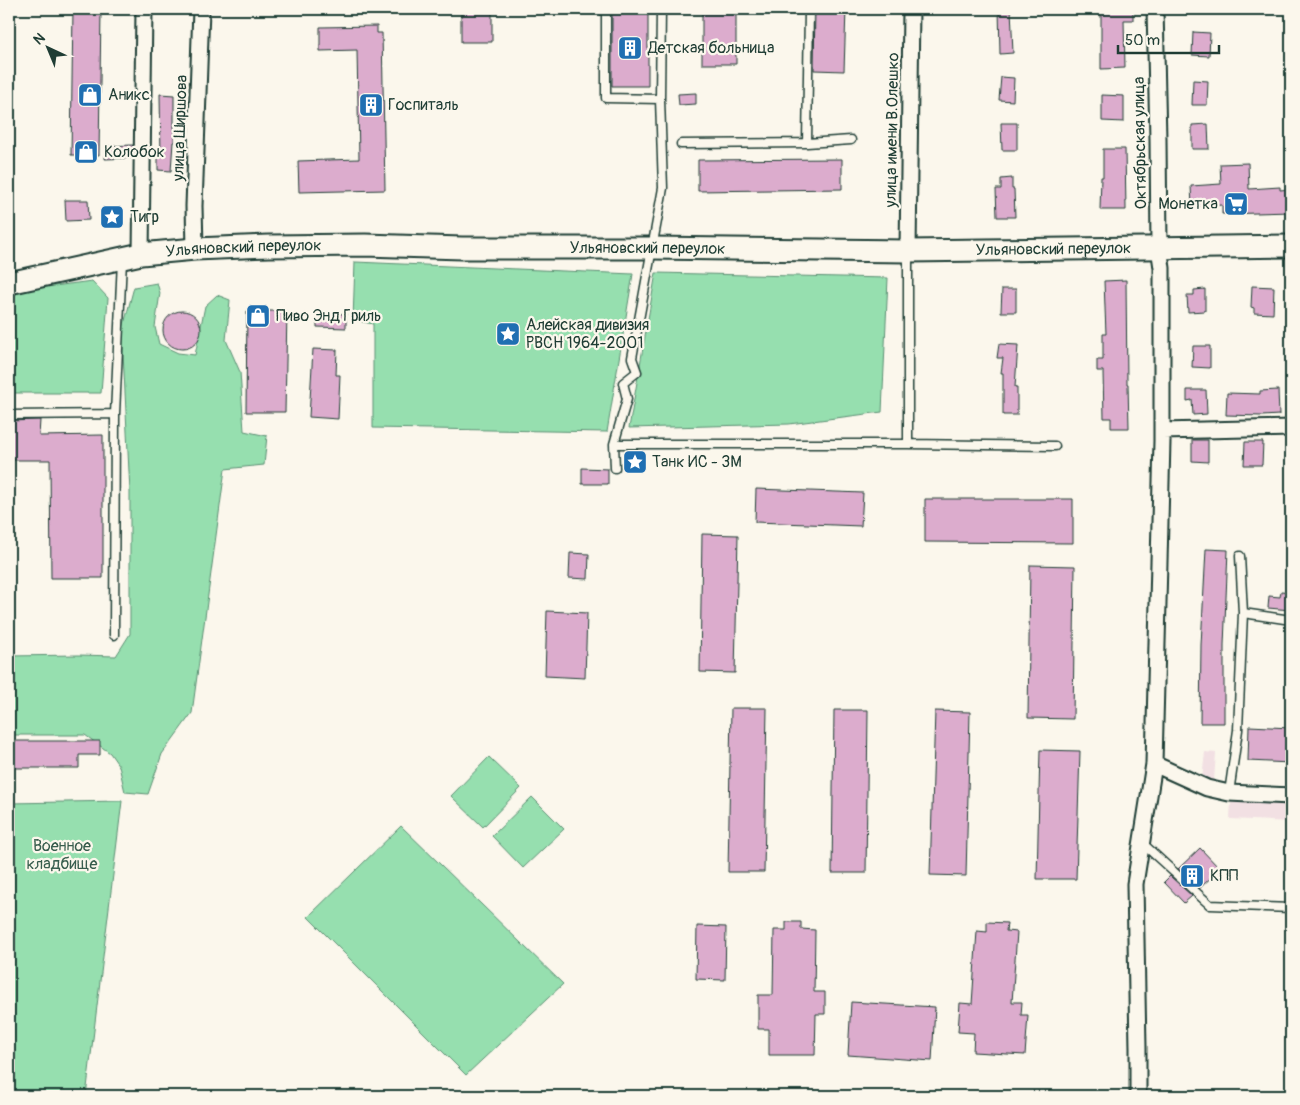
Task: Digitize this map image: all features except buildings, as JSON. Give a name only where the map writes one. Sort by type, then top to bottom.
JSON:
[{"type":"main road","name":"Ульяновский переулок","points":[[9,283],[131,256],[195,249],[365,245],[462,248],[908,251],[1291,246]]},
{"type":"street","points":[[131,256],[144,9]]},
{"type":"street","name":"улица Ширшова","points":[[195,249],[194,206],[201,9]]},
{"type":"street","name":"улица имени В.Олешко","points":[[908,251],[911,9]]},
{"type":"street","name":"Октябрьская улица","points":[[1138,1096],[1135,884],[1154,764],[1162,431],[1162,268],[1159,248],[1154,9]]},
{"type":"street","points":[[1162,431],[1291,428]]},
{"type":"street","points":[[1154,764],[1207,788],[1229,793],[1291,796]]},
{"type":"lane","points":[[606,9],[606,98],[660,99]]},
{"type":"lane","points":[[615,468],[614,444],[627,398],[623,383],[637,372],[632,358],[663,188],[660,99],[661,9]]},
{"type":"lane","points":[[807,143],[809,9]]},
{"type":"lane","points":[[680,144],[807,143],[851,140]]},
{"type":"lane","points":[[908,251],[908,444]]},
{"type":"lane","points":[[114,636],[115,414],[131,256]]},
{"type":"lane","points":[[9,415],[115,414]]},
{"type":"lane","points":[[614,444],[1054,446]]},
{"type":"lane","points":[[1229,793],[1238,730],[1243,613],[1240,556]]},
{"type":"lane","points":[[1243,613],[1291,620]]},
{"type":"lane","points":[[1141,842],[1210,905],[1291,908]]},
{"type":"shaded area","points":[[1205,752],[1216,753],[1214,780],[1202,779]]},
{"type":"shaded area","points":[[1231,800],[1291,803],[1291,822],[1230,819]]},
{"type":"green space","points":[[355,262],[633,274],[607,432],[373,428],[373,324],[353,320]]},
{"type":"green space","points":[[656,273],[888,278],[882,412],[789,424],[629,428]]},
{"type":"green space","points":[[92,281],[108,298],[101,393],[9,393],[9,292]]},
{"type":"green space","points":[[157,283],[160,293],[155,327],[159,344],[178,353],[195,355],[205,306],[217,295],[230,300],[226,340],[240,372],[244,431],[267,436],[264,465],[225,469],[192,713],[162,754],[148,794],[125,792],[119,766],[110,753],[85,735],[9,735],[9,656],[116,656],[130,634],[130,492],[122,332],[134,287]]},
{"type":"green space","points":[[489,757],[521,788],[483,827],[451,796]]},
{"type":"green space","points":[[532,797],[564,829],[523,868],[492,836]]},
{"type":"green space","name":"Военное кладбище","points":[[122,801],[86,1096],[9,1096],[9,803]]},
{"type":"green space","points":[[401,826],[563,984],[466,1075],[308,917]]},
{"type":"place","name":"Детская больница","points":[[630,48]]},
{"type":"place","name":"Аникс","points":[[90,95]]},
{"type":"place","name":"Госпиталь","points":[[371,105]]},
{"type":"place","name":"Колобок","points":[[86,152]]},
{"type":"place","name":"Монетка","points":[[1236,204]]},
{"type":"place","name":"Тигр","points":[[112,217]]},
{"type":"place","name":"Пиво Энд Гриль","points":[[258,316]]},
{"type":"place","name":"Алейская дивизия РВСН 1964-2001","points":[[508,334]]},
{"type":"place","name":"Танк ИС - 3М","points":[[635,462]]},
{"type":"place","name":"КПП","points":[[1192,876]]}]
